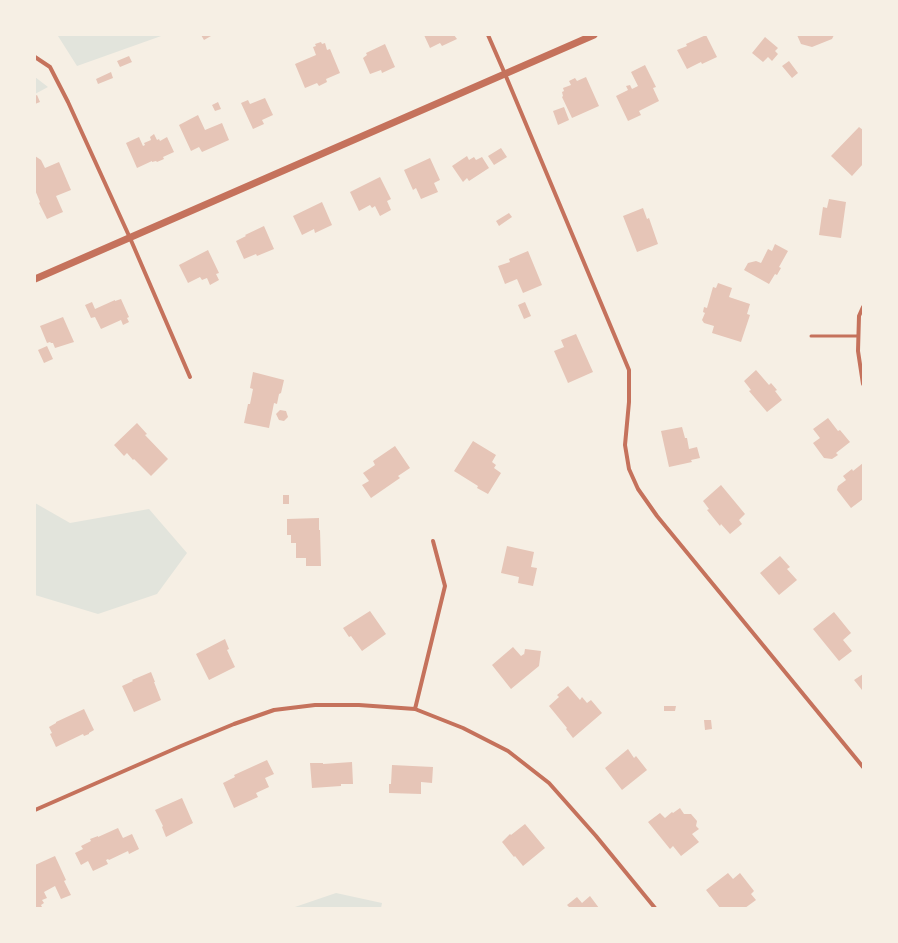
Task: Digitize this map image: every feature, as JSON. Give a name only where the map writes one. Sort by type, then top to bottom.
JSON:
[{"type":"street","points":[[488,35],[629,370],[629,402],[625,445],[629,469],[638,489],[657,516],[863,767]]},
{"type":"street","points":[[35,279],[594,35]]},
{"type":"street","points":[[35,57],[50,67],[68,102],[130,238],[190,377]]},
{"type":"street","points":[[863,307],[859,316],[858,336],[858,351],[863,384]]},
{"type":"street","points":[[415,709],[445,586],[433,541]]},
{"type":"street","points":[[35,810],[181,746],[234,724],[274,710],[315,705],[359,705],[415,709],[463,728],[508,751],[549,782],[596,836],[655,908]]},
{"type":"lane","points":[[811,336],[858,336]]},
{"type":"shaded area","points":[[55,35],[164,35],[77,66],[58,36]]},
{"type":"shaded area","points":[[35,77],[48,87],[35,94]]},
{"type":"shaded area","points":[[35,503],[70,523],[149,509],[187,553],[157,594],[98,614],[35,595]]},
{"type":"shaded area","points":[[336,893],[382,903],[381,908],[292,908]]},
{"type":"building","points":[[201,35],[211,35],[211,36],[204,40]]},
{"type":"building","points":[[424,35],[454,35],[457,39],[442,46],[440,43],[430,48]]},
{"type":"building","points":[[706,35],[717,57],[702,64],[701,62],[687,69],[677,50]]},
{"type":"building","points":[[797,35],[834,35],[832,39],[812,47],[801,44]]},
{"type":"building","points":[[765,37],[778,48],[775,51],[778,54],[772,61],[768,57],[763,62],[752,53]]},
{"type":"building","points":[[321,42],[322,44],[325,43],[327,50],[330,49],[340,73],[326,79],[327,82],[319,86],[317,83],[305,88],[295,64],[316,55],[313,47],[316,46],[315,44]]},
{"type":"building","points":[[385,44],[395,67],[382,73],[381,70],[370,74],[363,58],[367,55],[366,53]]},
{"type":"building","points":[[129,56],[132,62],[120,67],[117,61]]},
{"type":"building","points":[[789,61],[798,73],[792,78],[782,66]]},
{"type":"building","points":[[645,65],[656,87],[653,88],[659,101],[639,111],[641,115],[628,121],[616,96],[628,90],[626,86],[630,85],[632,89],[638,86],[631,72]]},
{"type":"building","points":[[111,72],[113,78],[98,84],[96,79]]},
{"type":"building","points":[[586,77],[599,106],[572,118],[562,97],[562,92],[564,91],[563,88],[571,85],[569,81],[575,78],[577,81]]},
{"type":"building","points":[[37,95],[40,102],[35,104],[35,96]]},
{"type":"building","points":[[265,98],[273,115],[262,120],[264,124],[253,129],[241,103],[248,100],[250,104]]},
{"type":"building","points":[[218,102],[221,109],[215,111],[212,105]]},
{"type":"building","points":[[564,107],[569,120],[558,125],[553,111]]},
{"type":"building","points":[[198,115],[205,130],[222,123],[229,140],[202,152],[199,147],[191,151],[179,125]]},
{"type":"building","points":[[859,127],[863,130],[863,164],[852,176],[831,156]]},
{"type":"building","points":[[154,134],[157,140],[159,139],[160,141],[167,137],[174,152],[163,157],[164,159],[157,162],[152,161],[137,168],[126,143],[139,137],[143,146],[145,145],[144,143],[151,140],[150,137]]},
{"type":"building","points":[[501,148],[507,157],[494,165],[488,156]]},
{"type":"building","points":[[35,156],[41,160],[45,168],[59,162],[71,190],[56,196],[63,212],[47,219],[39,203],[40,202],[35,190]]},
{"type":"building","points":[[467,156],[469,160],[474,157],[476,160],[482,157],[489,168],[469,181],[467,178],[463,182],[452,166]]},
{"type":"building","points":[[430,158],[440,180],[434,183],[438,192],[421,199],[416,188],[413,190],[404,170]]},
{"type":"building","points":[[380,177],[391,199],[387,201],[391,210],[380,216],[375,206],[372,208],[370,205],[359,211],[350,192]]},
{"type":"building","points":[[829,199],[846,202],[841,238],[819,235],[823,207],[827,208]]},
{"type":"building","points":[[322,202],[332,225],[315,233],[314,229],[302,235],[293,216]]},
{"type":"building","points":[[643,208],[647,219],[649,218],[658,244],[637,252],[623,216]]},
{"type":"building","points":[[509,213],[512,217],[499,226],[496,221]]},
{"type":"building","points":[[264,226],[274,249],[257,256],[256,254],[244,259],[236,241]]},
{"type":"building","points":[[775,244],[788,251],[779,267],[781,268],[777,275],[775,274],[769,284],[744,270],[748,263],[756,261],[761,263],[768,249],[772,251]]},
{"type":"building","points":[[208,250],[219,273],[216,274],[219,280],[210,285],[207,278],[202,280],[200,277],[188,283],[179,265]]},
{"type":"building","points":[[528,251],[542,285],[523,293],[517,279],[505,284],[498,266],[510,262],[509,259]]},
{"type":"building","points":[[718,283],[732,288],[729,297],[750,304],[747,314],[750,315],[741,342],[712,333],[714,326],[704,323],[702,320],[705,313],[703,312],[704,307],[707,308],[713,287],[716,288]]},
{"type":"building","points":[[121,299],[129,317],[127,318],[129,322],[123,325],[121,320],[101,329],[95,317],[91,318],[85,305],[92,302],[95,309],[115,300]]},
{"type":"building","points":[[525,302],[531,316],[524,319],[518,305]]},
{"type":"building","points":[[63,317],[74,342],[55,348],[53,343],[47,343],[40,326]]},
{"type":"building","points":[[576,334],[593,372],[568,383],[554,351],[564,347],[561,340]]},
{"type":"building","points":[[47,346],[53,359],[44,363],[38,350]]},
{"type":"building","points":[[756,370],[769,385],[771,383],[777,390],[775,391],[782,400],[767,412],[749,391],[751,390],[744,381]]},
{"type":"building","points":[[253,372],[284,380],[277,404],[274,403],[269,428],[244,423],[253,389],[250,388]]},
{"type":"building","points":[[280,410],[286,411],[288,417],[284,421],[279,420],[276,414]]},
{"type":"building","points":[[828,418],[838,431],[840,430],[850,442],[836,453],[838,455],[832,459],[824,458],[813,443],[820,438],[813,429]]},
{"type":"building","points":[[137,423],[147,434],[145,435],[168,459],[151,476],[127,453],[124,456],[114,445]]},
{"type":"building","points":[[682,427],[685,438],[687,438],[689,449],[697,447],[700,458],[691,460],[692,462],[669,467],[661,431]]},
{"type":"building","points":[[473,441],[496,455],[492,462],[496,465],[494,468],[501,473],[488,494],[454,471]]},
{"type":"building","points":[[395,446],[410,468],[398,476],[400,478],[371,498],[362,485],[369,481],[363,473],[375,465],[373,461]]},
{"type":"building","points":[[863,463],[863,499],[851,508],[837,490],[838,486],[846,480],[843,476],[852,469],[853,471]]},
{"type":"building","points":[[721,485],[745,514],[739,520],[742,524],[730,534],[721,524],[720,526],[707,510],[709,509],[703,501]]},
{"type":"building","points":[[283,495],[289,495],[289,504],[283,504]]},
{"type":"building","points":[[319,518],[321,566],[306,566],[306,558],[296,558],[296,543],[291,543],[291,535],[287,535],[287,519]]},
{"type":"building","points":[[507,546],[534,552],[531,567],[537,568],[533,586],[518,583],[519,577],[501,573]]},
{"type":"building","points":[[780,556],[790,567],[787,569],[797,580],[779,595],[760,573]]},
{"type":"building","points":[[370,611],[386,634],[362,651],[343,628]]},
{"type":"building","points":[[834,612],[851,633],[843,640],[852,651],[839,661],[813,629]]},
{"type":"building","points":[[225,639],[229,649],[227,650],[235,667],[209,680],[196,654]]},
{"type":"building","points":[[513,647],[521,656],[524,655],[525,649],[541,651],[539,666],[511,689],[492,665]]},
{"type":"building","points":[[151,672],[161,700],[134,712],[122,686]]},
{"type":"building","points":[[863,674],[863,690],[862,690],[854,680]]},
{"type":"building","points":[[568,686],[580,700],[582,697],[587,703],[591,700],[602,713],[573,738],[549,706],[559,697],[557,695]]},
{"type":"building","points":[[664,706],[676,706],[675,711],[664,711]]},
{"type":"building","points":[[84,709],[94,730],[89,734],[84,736],[83,734],[56,747],[50,734],[52,733],[49,727],[56,722]]},
{"type":"building","points":[[704,720],[711,720],[712,729],[705,730]]},
{"type":"building","points":[[628,749],[634,758],[636,756],[647,770],[622,790],[605,768]]},
{"type":"building","points":[[267,760],[274,774],[265,778],[269,787],[256,793],[258,797],[234,808],[223,783],[235,777],[234,775]]},
{"type":"building","points":[[352,762],[353,784],[312,788],[310,763],[323,764]]},
{"type":"building","points":[[392,765],[433,767],[432,783],[421,782],[421,794],[389,793]]},
{"type":"building","points":[[182,798],[193,823],[166,837],[162,827],[163,826],[155,810]]},
{"type":"building","points":[[680,808],[684,814],[691,814],[697,821],[696,826],[699,829],[692,834],[699,842],[681,856],[673,846],[670,849],[648,822],[660,813],[665,818]]},
{"type":"building","points":[[525,824],[545,848],[523,866],[502,842],[510,834],[511,835]]},
{"type":"building","points":[[118,828],[123,838],[132,834],[139,849],[129,854],[128,851],[109,860],[108,859],[106,860],[108,864],[93,871],[88,861],[81,865],[75,853],[83,849],[81,846],[91,841],[90,839]]},
{"type":"building","points":[[55,856],[71,895],[61,899],[55,886],[44,892],[47,898],[42,900],[44,903],[41,905],[42,907],[35,908],[35,865]]},
{"type":"building","points":[[728,873],[733,879],[740,873],[754,891],[751,894],[756,900],[745,908],[720,908],[706,890]]},
{"type":"building","points":[[590,896],[599,908],[570,908],[567,905],[577,897],[582,903]]}]
